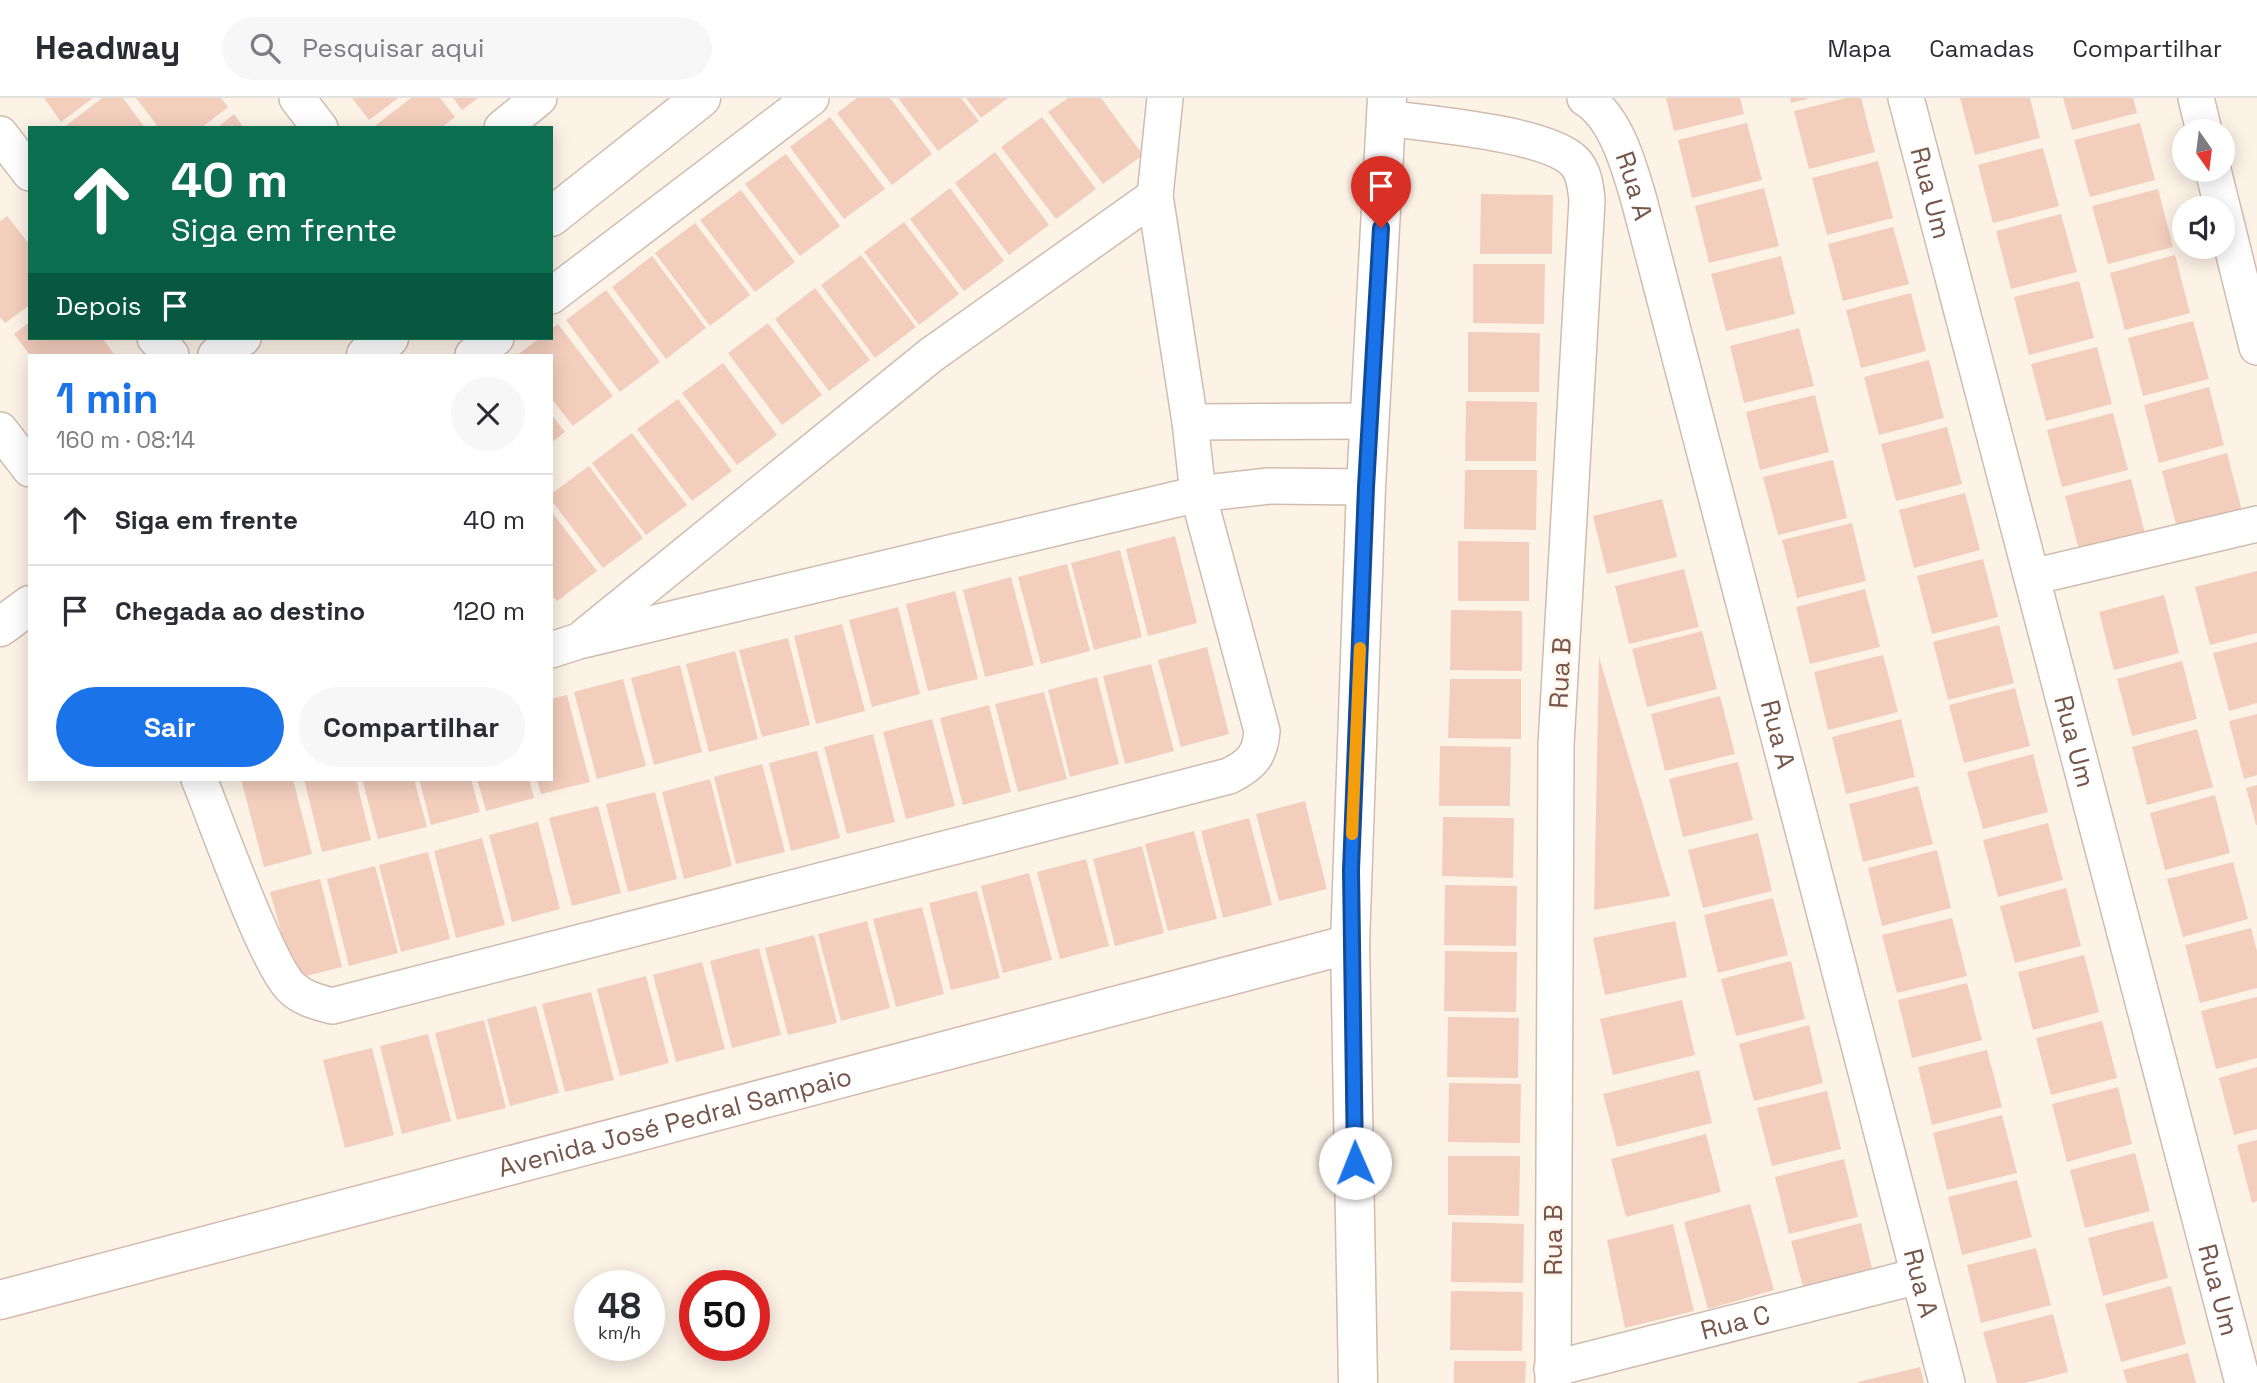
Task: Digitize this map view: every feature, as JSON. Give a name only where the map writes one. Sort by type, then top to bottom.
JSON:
[{"type":"main road","points":[[553,215],[701,98]]},
{"type":"main road","points":[[1358,1383],[1350,944],[1366,487],[1387,108]]},
{"type":"main road","points":[[367,354],[386,340]]},
{"type":"main road","points":[[0,627],[28,606]]},
{"type":"main road","name":"Avenida José Pedral Sampaio","points":[[0,1300],[1350,944]]},
{"type":"street","points":[[297,98],[318,126]]},
{"type":"street","points":[[504,126],[539,98]]},
{"type":"street","points":[[553,294],[811,98]]},
{"type":"street","points":[[200,781],[271,953],[291,988],[307,998],[332,1006],[1229,776],[1250,766],[1261,747],[1262,731],[1198,494],[1190,422],[1155,195],[1165,98]]},
{"type":"street","name":"Rua A","points":[[1586,98],[1599,107],[1614,135],[1639,200],[1947,1383]]},
{"type":"street","name":"Rua Um","points":[[1906,98],[2243,1383]]},
{"type":"street","points":[[2196,98],[2201,119]]},
{"type":"street","points":[[1387,108],[1546,146],[1574,161],[1614,135]]},
{"type":"street","points":[[0,134],[28,170]]},
{"type":"street","name":"Rua B","points":[[1553,1376],[1556,745],[1587,201],[1585,181],[1574,161]]},
{"type":"street","points":[[2216,182],[2257,347]]},
{"type":"street","points":[[565,646],[931,355],[1155,195]]},
{"type":"street","points":[[157,340],[171,354]]},
{"type":"street","points":[[218,354],[240,340]]},
{"type":"street","points":[[474,354],[493,340]]},
{"type":"street","points":[[1190,422],[1370,421]]},
{"type":"street","points":[[0,430],[28,466]]},
{"type":"street","points":[[565,646],[1198,494],[1269,486],[1366,487]]},
{"type":"street","points":[[2032,578],[2257,524]]},
{"type":"street","name":"Rua C","points":[[1553,1376],[1919,1276]]},
{"type":"building","points":[[44,98],[93,98],[61,122]]},
{"type":"building","points":[[102,98],[123,98],[144,126],[66,126]]},
{"type":"building","points":[[136,98],[221,98],[228,107],[204,126],[157,126]]},
{"type":"building","points":[[352,98],[398,98],[369,120]]},
{"type":"building","points":[[411,98],[440,98],[455,117],[444,126],[376,125]]},
{"type":"building","points":[[453,98],[478,98],[462,110]]},
{"type":"building","points":[[857,98],[890,98],[932,154],[892,185],[837,113]]},
{"type":"building","points":[[898,98],[961,98],[979,121],[938,151]]},
{"type":"building","points":[[966,98],[1008,98],[981,118]]},
{"type":"building","points":[[1068,98],[1101,98],[1143,155],[1103,184],[1048,112]]},
{"type":"building","points":[[1666,98],[1740,98],[1744,114],[1674,131]]},
{"type":"building","points":[[1790,98],[1807,98],[1807,99],[1791,103]]},
{"type":"building","points":[[1846,98],[1861,98],[1875,152],[1809,169],[1794,111]]},
{"type":"building","points":[[1960,98],[2030,98],[2040,138],[1975,155]]},
{"type":"building","points":[[2063,98],[2133,98],[2137,113],[2072,130]]},
{"type":"building","points":[[234,114],[243,126],[219,126]]},
{"type":"building","points":[[830,117],[885,189],[844,219],[790,147]]},
{"type":"building","points":[[1042,117],[1096,189],[1056,219],[1001,147]]},
{"type":"building","points":[[1747,123],[1762,180],[1692,198],[1678,140]]},
{"type":"building","points":[[2140,123],[2155,180],[2090,197],[2074,140]]},
{"type":"building","points":[[2043,148],[2059,206],[1993,223],[1978,165]]},
{"type":"building","points":[[995,152],[1049,225],[1009,255],[955,183]]},
{"type":"building","points":[[786,154],[840,226],[800,256],[745,184]]},
{"type":"building","points":[[1878,161],[1893,218],[1827,235],[1812,178]]},
{"type":"building","points":[[950,188],[1004,261],[964,291],[910,219]]},
{"type":"building","points":[[1764,188],[1779,246],[1709,263],[1695,206]]},
{"type":"building","points":[[2158,189],[2172,247],[2108,264],[2092,206]]},
{"type":"building","points":[[741,190],[795,262],[755,292],[700,220]]},
{"type":"building","points":[[1481,194],[1553,195],[1552,254],[1480,254]]},
{"type":"building","points":[[2061,214],[2077,272],[2011,289],[1996,231]]},
{"type":"building","points":[[7,216],[28,242],[28,306],[5,323],[0,317],[0,221]]},
{"type":"building","points":[[904,222],[959,294],[919,325],[864,252]]},
{"type":"building","points":[[695,223],[750,295],[710,326],[655,253]]},
{"type":"building","points":[[1893,227],[1909,284],[1843,301],[1828,244]]},
{"type":"building","points":[[861,255],[916,327],[875,358],[821,285]]},
{"type":"building","points":[[652,256],[706,328],[666,359],[612,287]]},
{"type":"building","points":[[1781,256],[1795,314],[1726,331],[1711,274]]},
{"type":"building","points":[[2172,256],[2172,259],[2176,259],[2190,313],[2125,330],[2110,273]]},
{"type":"building","points":[[1473,264],[1545,264],[1544,324],[1473,323]]},
{"type":"building","points":[[2079,281],[2094,338],[2029,355],[2014,297]]},
{"type":"building","points":[[815,288],[870,360],[829,391],[775,319]]},
{"type":"building","points":[[606,290],[660,362],[620,392],[566,320]]},
{"type":"building","points":[[1911,293],[1926,351],[1861,368],[1846,310]]},
{"type":"building","points":[[2193,321],[2209,379],[2143,396],[2128,338]]},
{"type":"building","points":[[768,323],[822,395],[782,425],[728,353]]},
{"type":"building","points":[[28,324],[28,340],[104,340],[114,354],[29,354],[14,334]]},
{"type":"building","points":[[558,324],[613,396],[573,426],[553,401],[553,354],[518,354],[537,340],[553,340],[553,328]]},
{"type":"building","points":[[1799,328],[1814,386],[1744,403],[1730,346]]},
{"type":"building","points":[[1468,332],[1540,333],[1539,392],[1468,392]]},
{"type":"building","points":[[2097,347],[2112,404],[2046,421],[2031,364]]},
{"type":"building","points":[[1929,360],[1944,418],[1879,435],[1864,377]]},
{"type":"building","points":[[723,363],[777,435],[737,465],[682,393]]},
{"type":"building","points":[[2209,387],[2224,445],[2159,463],[2144,405]]},
{"type":"building","points":[[1815,395],[1829,452],[1760,470],[1746,412]]},
{"type":"building","points":[[678,399],[732,471],[692,501],[637,429]]},
{"type":"building","points":[[1466,401],[1537,402],[1536,461],[1465,461]]},
{"type":"building","points":[[2113,413],[2128,470],[2062,487],[2047,430]]},
{"type":"building","points":[[553,417],[565,432],[553,441]]},
{"type":"building","points":[[1947,427],[1962,484],[1896,501],[1881,444]]},
{"type":"building","points":[[632,433],[687,505],[646,535],[592,463]]},
{"type":"building","points":[[2227,453],[2242,511],[2177,528],[2162,471]]},
{"type":"building","points":[[1833,460],[1847,518],[1778,535],[1763,477]]},
{"type":"building","points":[[589,466],[643,538],[603,568],[553,503],[553,493]]},
{"type":"building","points":[[1465,470],[1537,470],[1536,530],[1464,529]]},
{"type":"building","points":[[2131,479],[2146,537],[2080,554],[2065,496]]},
{"type":"building","points":[[1965,493],[1980,550],[1914,568],[1899,510]]},
{"type":"building","points":[[1662,499],[1677,557],[1607,574],[1593,516]]},
{"type":"building","points":[[553,514],[597,571],[557,601],[553,596]]},
{"type":"building","points":[[1852,523],[1866,581],[1797,598],[1782,540]]},
{"type":"building","points":[[1175,536],[1197,623],[1148,636],[1126,549]]},
{"type":"building","points":[[1458,541],[1529,542],[1529,601],[1458,601]]},
{"type":"building","points":[[1120,550],[1142,637],[1094,650],[1071,563]]},
{"type":"building","points":[[1983,559],[1998,617],[1932,634],[1917,576]]},
{"type":"building","points":[[1067,564],[1090,651],[1041,664],[1018,577]]},
{"type":"building","points":[[1684,569],[1699,627],[1629,644],[1615,586]]},
{"type":"building","points":[[2257,571],[2257,633],[2210,645],[2195,587]]},
{"type":"building","points":[[1011,577],[1034,665],[985,677],[963,590]]},
{"type":"building","points":[[1865,589],[1880,647],[1810,664],[1796,607]]},
{"type":"building","points":[[955,591],[978,679],[928,691],[906,604]]},
{"type":"building","points":[[2164,595],[2179,653],[2114,670],[2099,612]]},
{"type":"building","points":[[898,607],[920,694],[872,707],[849,620]]},
{"type":"building","points":[[1451,610],[1522,611],[1522,671],[1450,670]]},
{"type":"building","points":[[842,624],[865,711],[816,724],[794,636]]},
{"type":"building","points":[[1999,625],[2014,683],[1948,700],[1933,642]]},
{"type":"building","points":[[1702,631],[1717,689],[1647,707],[1632,649]]},
{"type":"building","points":[[788,638],[810,725],[762,737],[739,650]]},
{"type":"building","points":[[2257,642],[2257,703],[2229,711],[2213,653]]},
{"type":"building","points":[[1207,647],[1229,734],[1181,747],[1158,660]]},
{"type":"building","points":[[735,651],[758,739],[709,752],[686,664]]},
{"type":"building","points":[[1883,655],[1898,712],[1828,730],[1814,672]]},
{"type":"building","points":[[1599,657],[1670,896],[1594,910]]},
{"type":"building","points":[[2182,661],[2197,719],[2132,736],[2117,679]]},
{"type":"building","points":[[1151,664],[1174,751],[1125,764],[1103,676]]},
{"type":"building","points":[[680,665],[702,752],[654,765],[631,678]]},
{"type":"building","points":[[1097,677],[1119,764],[1070,777],[1048,690]]},
{"type":"building","points":[[623,679],[646,766],[597,779],[574,692]]},
{"type":"building","points":[[1450,679],[1521,679],[1521,739],[1448,738]]},
{"type":"building","points":[[2015,688],[2030,746],[1964,763],[1949,705]]},
{"type":"building","points":[[1044,692],[1067,779],[1018,792],[995,704]]},
{"type":"building","points":[[567,695],[590,782],[541,794],[538,781],[553,781],[553,698]]},
{"type":"building","points":[[1720,696],[1735,754],[1665,771],[1651,714]]},
{"type":"building","points":[[989,705],[1011,792],[963,805],[940,718]]},
{"type":"building","points":[[2257,714],[2257,775],[2244,779],[2229,721]]},
{"type":"building","points":[[932,719],[955,806],[906,819],[883,732]]},
{"type":"building","points":[[1901,719],[1915,777],[1846,794],[1832,737]]},
{"type":"building","points":[[2197,729],[2213,787],[2147,805],[2132,747]]},
{"type":"building","points":[[873,734],[895,822],[847,834],[824,747]]},
{"type":"building","points":[[1440,746],[1511,747],[1510,806],[1439,806]]},
{"type":"building","points":[[817,751],[840,838],[791,851],[769,763]]},
{"type":"building","points":[[2033,754],[2048,812],[1983,829],[1967,772]]},
{"type":"building","points":[[1738,762],[1753,820],[1683,837],[1669,779]]},
{"type":"building","points":[[762,764],[785,852],[736,864],[714,777]]},
{"type":"building","points":[[710,779],[732,866],[684,879],[662,792]]},
{"type":"building","points":[[242,781],[294,781],[312,854],[264,867]]},
{"type":"building","points":[[304,781],[356,781],[371,840],[322,852]]},
{"type":"building","points":[[363,781],[415,781],[427,827],[378,839]]},
{"type":"building","points":[[420,781],[472,781],[480,812],[431,825]]},
{"type":"building","points":[[478,781],[530,781],[534,798],[486,811]]},
{"type":"building","points":[[2257,785],[2257,825],[2256,825],[2246,788]]},
{"type":"building","points":[[1918,786],[1933,844],[1863,862],[1849,804]]},
{"type":"building","points":[[655,792],[677,879],[628,892],[606,804]]},
{"type":"building","points":[[2215,795],[2230,853],[2165,870],[2150,813]]},
{"type":"building","points":[[1305,801],[1327,889],[1279,901],[1256,814]]},
{"type":"building","points":[[598,806],[621,893],[572,906],[549,818]]},
{"type":"building","points":[[1443,817],[1514,818],[1513,878],[1442,876]]},
{"type":"building","points":[[1249,818],[1272,905],[1223,918],[1201,831]]},
{"type":"building","points":[[538,822],[560,909],[512,922],[489,835]]},
{"type":"building","points":[[2048,823],[2063,880],[1998,897],[1983,840]]},
{"type":"building","points":[[1194,831],[1217,919],[1168,931],[1145,844]]},
{"type":"building","points":[[1758,833],[1772,891],[1703,908],[1688,850]]},
{"type":"building","points":[[482,838],[505,925],[456,938],[434,851]]},
{"type":"building","points":[[1142,846],[1164,933],[1115,946],[1093,859]]},
{"type":"building","points":[[1937,850],[1951,908],[1882,926],[1868,868]]},
{"type":"building","points":[[428,852],[450,939],[401,952],[379,865]]},
{"type":"building","points":[[1086,859],[1109,946],[1060,959],[1037,872]]},
{"type":"building","points":[[2233,862],[2248,919],[2183,937],[2167,879]]},
{"type":"building","points":[[375,866],[398,953],[349,966],[327,879]]},
{"type":"building","points":[[1029,873],[1052,960],[1003,973],[981,886]]},
{"type":"building","points":[[320,879],[342,967],[294,979],[270,892]]},
{"type":"building","points":[[1445,885],[1517,886],[1516,946],[1444,945]]},
{"type":"building","points":[[2066,888],[2081,946],[2015,963],[2000,906]]},
{"type":"building","points":[[977,891],[1000,978],[951,990],[929,903]]},
{"type":"building","points":[[1773,898],[1788,955],[1718,973],[1704,915]]},
{"type":"building","points":[[922,907],[944,994],[896,1007],[873,919]]},
{"type":"building","points":[[1952,918],[1967,976],[1897,993],[1882,935]]},
{"type":"building","points":[[867,921],[890,1008],[841,1021],[818,934]]},
{"type":"building","points":[[1675,921],[1687,977],[1605,995],[1593,938]]},
{"type":"building","points":[[2251,928],[2257,951],[2257,988],[2200,1003],[2185,945]]},
{"type":"building","points":[[814,935],[837,1023],[788,1035],[765,948]]},
{"type":"building","points":[[759,948],[781,1035],[732,1048],[710,961]]},
{"type":"building","points":[[1445,951],[1517,952],[1516,1012],[1444,1011]]},
{"type":"building","points":[[2084,955],[2099,1012],[2033,1030],[2018,972]]},
{"type":"building","points":[[1791,961],[1805,1019],[1736,1036],[1721,979]]},
{"type":"building","points":[[702,962],[725,1049],[676,1062],[653,975]]},
{"type":"building","points":[[646,976],[669,1063],[620,1076],[597,989]]},
{"type":"building","points":[[1967,983],[1982,1040],[1912,1058],[1898,1000]]},
{"type":"building","points":[[591,992],[614,1080],[565,1092],[542,1004]]},
{"type":"building","points":[[2257,997],[2257,1058],[2216,1069],[2201,1011]]},
{"type":"building","points":[[1682,1000],[1695,1055],[1613,1075],[1600,1019]]},
{"type":"building","points":[[536,1006],[559,1093],[510,1106],[487,1019]]},
{"type":"building","points":[[1448,1017],[1519,1018],[1518,1078],[1447,1077]]},
{"type":"building","points":[[484,1020],[506,1108],[457,1120],[435,1033]]},
{"type":"building","points":[[2102,1021],[2117,1078],[2051,1095],[2036,1038]]},
{"type":"building","points":[[1809,1025],[1823,1083],[1754,1101],[1739,1044]]},
{"type":"building","points":[[428,1034],[451,1121],[402,1134],[380,1046]]},
{"type":"building","points":[[372,1048],[394,1135],[345,1148],[323,1060]]},
{"type":"building","points":[[1987,1050],[2002,1107],[1932,1125],[1918,1067]]},
{"type":"building","points":[[2257,1067],[2257,1129],[2234,1135],[2219,1078]]},
{"type":"building","points":[[1699,1070],[1712,1123],[1617,1147],[1603,1094]]},
{"type":"building","points":[[1449,1083],[1521,1084],[1520,1143],[1448,1142]]},
{"type":"building","points":[[2118,1087],[2132,1144],[2067,1162],[2052,1104]]},
{"type":"building","points":[[1827,1091],[1841,1149],[1772,1166],[1757,1108]]},
{"type":"building","points":[[2002,1115],[2017,1173],[1947,1190],[1933,1133]]},
{"type":"building","points":[[1706,1134],[1721,1192],[1626,1217],[1611,1159]]},
{"type":"building","points":[[2257,1140],[2257,1201],[2252,1203],[2237,1145]]},
{"type":"building","points":[[2135,1153],[2150,1211],[2085,1228],[2070,1170]]},
{"type":"building","points":[[1448,1156],[1520,1156],[1519,1216],[1448,1215]]},
{"type":"building","points":[[1844,1159],[1858,1217],[1789,1234],[1775,1177]]},
{"type":"building","points":[[2017,1180],[2032,1237],[1962,1255],[1948,1197]]},
{"type":"building","points":[[1750,1204],[1774,1290],[1708,1309],[1684,1222]]},
{"type":"building","points":[[2153,1221],[2168,1278],[2103,1296],[2088,1238]]},
{"type":"building","points":[[1452,1222],[1524,1224],[1523,1283],[1451,1282]]},
{"type":"building","points":[[1861,1223],[1875,1281],[1806,1298],[1791,1241]]},
{"type":"building","points":[[1673,1224],[1694,1311],[1625,1328],[1607,1240]]},
{"type":"building","points":[[2036,1248],[2051,1305],[1981,1323],[1967,1265]]},
{"type":"building","points":[[2171,1286],[2186,1344],[2121,1362],[2105,1304]]},
{"type":"building","points":[[1451,1291],[1523,1292],[1522,1351],[1450,1350]]},
{"type":"building","points":[[2053,1314],[2068,1372],[2025,1383],[1997,1383],[1983,1332]]},
{"type":"building","points":[[2188,1353],[2196,1383],[2127,1383],[2123,1370]]},
{"type":"building","points":[[1454,1361],[1526,1361],[1525,1383],[1454,1383]]},
{"type":"building","points":[[1920,1367],[1924,1383],[1858,1382]]},
{"type":"slow traffic","points":[[1352,834],[1360,648]]},
{"type":"route","points":[[1355,1163],[1351,870],[1366,487],[1381,228]]}]
